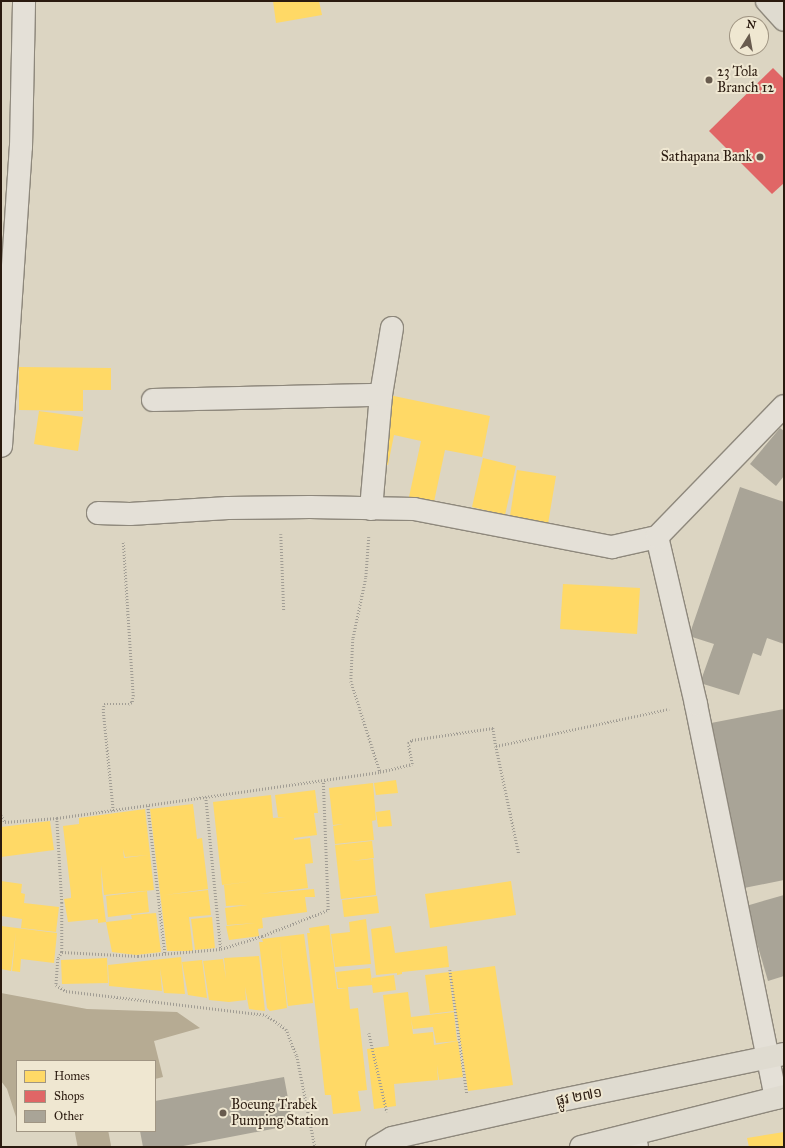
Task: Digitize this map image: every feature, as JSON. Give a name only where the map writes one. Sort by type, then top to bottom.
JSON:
[{"type":"main road","points":[[767,1],[784,20]]},
{"type":"main road","name":"ផ្លូវ ២៧១","points":[[384,1142],[471,1120],[776,1056]]},
{"type":"main road","points":[[581,1147],[638,1140],[780,1097]]},
{"type":"street","points":[[1,446],[21,147],[24,1]]},
{"type":"street","points":[[372,509],[381,395],[392,328]]},
{"type":"street","points":[[153,400],[381,395]]},
{"type":"street","points":[[98,513],[280,508],[414,509],[612,547],[657,537],[784,406]]},
{"type":"street","points":[[657,537],[776,1056],[780,1097]]},
{"type":"path","points":[[280,508],[284,611]]},
{"type":"path","points":[[372,509],[366,578],[353,639],[351,681],[380,772]]},
{"type":"path","points":[[113,811],[103,710],[104,704],[128,704],[132,702],[133,696],[121,513]]},
{"type":"path","points":[[496,746],[696,704]]},
{"type":"path","points":[[1,815],[5,822],[57,818],[380,772],[412,764],[408,743],[412,740],[493,728],[519,854]]},
{"type":"path","points":[[62,952],[138,956],[221,949],[262,936],[328,910],[323,781]]},
{"type":"path","points":[[206,797],[221,949]]},
{"type":"path","points":[[148,806],[165,954]]},
{"type":"path","points":[[57,818],[62,903],[62,952],[58,959],[56,985],[66,991],[266,1015],[286,1028],[297,1056],[315,1147]]},
{"type":"path","points":[[450,970],[471,1120]]},
{"type":"path","points":[[369,1033],[384,1142]]},
{"type":"shaded area","points":[[1,993],[87,1009],[177,1012],[200,1028],[154,1041],[163,1077],[156,1079],[156,1060],[16,1060],[16,1117],[7,1089],[1,1081]]},
{"type":"building: Homes","points":[[273,1],[319,1],[322,15],[276,23]]},
{"type":"building: Homes","points":[[19,367],[111,368],[111,390],[83,390],[83,411],[19,410]]},
{"type":"building: Homes","points":[[389,395],[490,416],[482,457],[445,450],[431,516],[406,511],[421,441],[394,435],[388,465],[375,462]]},
{"type":"building: Homes","points":[[39,411],[83,417],[78,451],[34,444]]},
{"type":"building: Homes","points":[[483,458],[516,466],[505,515],[472,507]]},
{"type":"building: Homes","points":[[517,470],[556,476],[546,536],[508,529]]},
{"type":"building: Homes","points":[[563,584],[640,588],[637,634],[560,629]]},
{"type":"building: Homes","points":[[396,780],[398,793],[376,795],[374,783]]},
{"type":"building: Homes","points":[[373,783],[376,820],[372,821],[374,840],[335,844],[333,826],[343,824],[333,825],[329,788]]},
{"type":"building: Homes","points":[[315,790],[318,813],[314,813],[317,835],[294,838],[294,840],[310,838],[313,863],[305,864],[308,888],[259,894],[314,889],[315,897],[305,897],[307,912],[262,918],[263,928],[258,929],[259,936],[229,940],[226,926],[257,923],[227,925],[225,908],[248,905],[226,906],[224,885],[255,881],[222,885],[213,802],[271,795],[273,818],[285,817],[278,817],[275,795]]},
{"type":"building: Homes","points":[[193,804],[197,839],[202,838],[208,889],[165,895],[208,890],[211,915],[189,917],[193,951],[167,951],[150,809]]},
{"type":"building: Homes","points":[[145,809],[154,890],[104,895],[101,866],[102,891],[106,922],[98,923],[98,919],[68,922],[64,899],[71,898],[71,894],[63,826],[79,824],[79,818]],"holes":[[[123,849],[125,857],[148,855],[124,858]]]},
{"type":"building: Homes","points":[[390,810],[392,826],[378,827],[376,812]]},
{"type":"building: Homes","points":[[50,821],[54,850],[1,857],[1,827]]},
{"type":"building: Homes","points":[[372,841],[374,858],[351,861],[373,859],[376,895],[341,899],[335,845]]},
{"type":"building: Homes","points":[[1,881],[22,884],[21,893],[25,894],[24,903],[59,907],[56,932],[21,928],[22,919],[1,916]]},
{"type":"building: Homes","points":[[511,881],[516,915],[430,928],[425,894]]},
{"type":"building: Homes","points":[[147,891],[149,912],[108,917],[106,896]]},
{"type":"building: Homes","points":[[377,896],[379,913],[344,917],[342,900]]},
{"type":"building: Homes","points":[[156,913],[161,952],[136,955],[112,952],[106,922],[132,919],[131,915]]},
{"type":"building: Homes","points":[[212,917],[215,948],[195,950],[191,919]]},
{"type":"building: Homes","points":[[366,919],[371,964],[335,967],[331,934],[350,932],[349,922]]},
{"type":"building: Homes","points":[[329,925],[337,989],[347,988],[338,988],[336,972],[370,968],[372,982],[372,978],[394,975],[396,990],[373,993],[372,985],[348,987],[350,1009],[358,1008],[367,1090],[358,1091],[361,1111],[333,1114],[331,1095],[325,1095],[307,933],[310,933],[309,928]]},
{"type":"building: Homes","points":[[1,926],[57,933],[54,963],[21,959],[20,972],[12,971],[16,932],[11,971],[1,969]]},
{"type":"building: Homes","points":[[391,926],[395,953],[447,946],[449,967],[402,972],[402,974],[397,975],[397,973],[376,975],[371,929]]},
{"type":"building: Homes","points":[[304,934],[313,1003],[288,1006],[280,941],[287,1008],[270,1011],[267,1008],[259,942],[263,942],[262,939]]},
{"type":"building: Homes","points":[[259,956],[265,1011],[249,1009],[245,987],[246,1000],[229,1002],[209,1000],[203,961],[223,959],[226,979],[224,958]]},
{"type":"building: Homes","points":[[181,957],[185,994],[164,993],[160,968],[162,991],[109,986],[108,965]]},
{"type":"building: Homes","points":[[107,958],[108,983],[62,984],[61,960]]},
{"type":"building: Homes","points":[[202,960],[207,998],[188,995],[182,962]]},
{"type":"building: Homes","points":[[495,966],[513,1085],[468,1091],[450,972]]},
{"type":"building: Homes","points":[[449,972],[454,1011],[430,1014],[425,975]]},
{"type":"building: Homes","points":[[408,992],[411,1017],[454,1012],[457,1041],[436,1043],[433,1027],[413,1029],[411,1019],[413,1034],[433,1032],[434,1045],[458,1041],[463,1077],[439,1080],[437,1065],[438,1080],[394,1084],[396,1106],[374,1109],[367,1049],[389,1046],[383,995]]},
{"type":"building: Homes","points":[[784,1132],[784,1147],[749,1147],[747,1138]]},
{"type":"building: Shops","name":"Sathapana Bank","points":[[773,68],[784,79],[784,183],[772,194],[709,131]]},
{"type":"building: Other","points":[[780,428],[784,431],[784,476],[776,486],[750,464]]},
{"type":"building: Other","points":[[740,487],[784,502],[784,644],[767,638],[761,656],[753,653],[739,695],[700,683],[714,644],[689,636]]},
{"type":"building: Other","points":[[784,709],[784,880],[744,888],[711,723]]},
{"type":"building: Other","points":[[784,895],[784,976],[768,981],[746,906]]},
{"type":"building: Other","name":"Boeung Trabek Pumping Station","points":[[284,1077],[293,1125],[178,1147],[143,1147],[140,1132],[156,1132],[156,1101]]},
{"type":"waterway","points":[[91,1132],[94,1147]]},
{"type":"place","name":"23 Tola Branch 12","points":[[709,80]]},
{"type":"place","name":"Sathapana Bank","points":[[760,157]]},
{"type":"place","name":"Boeung Trabek Pumping Station","points":[[223,1113]]}]
